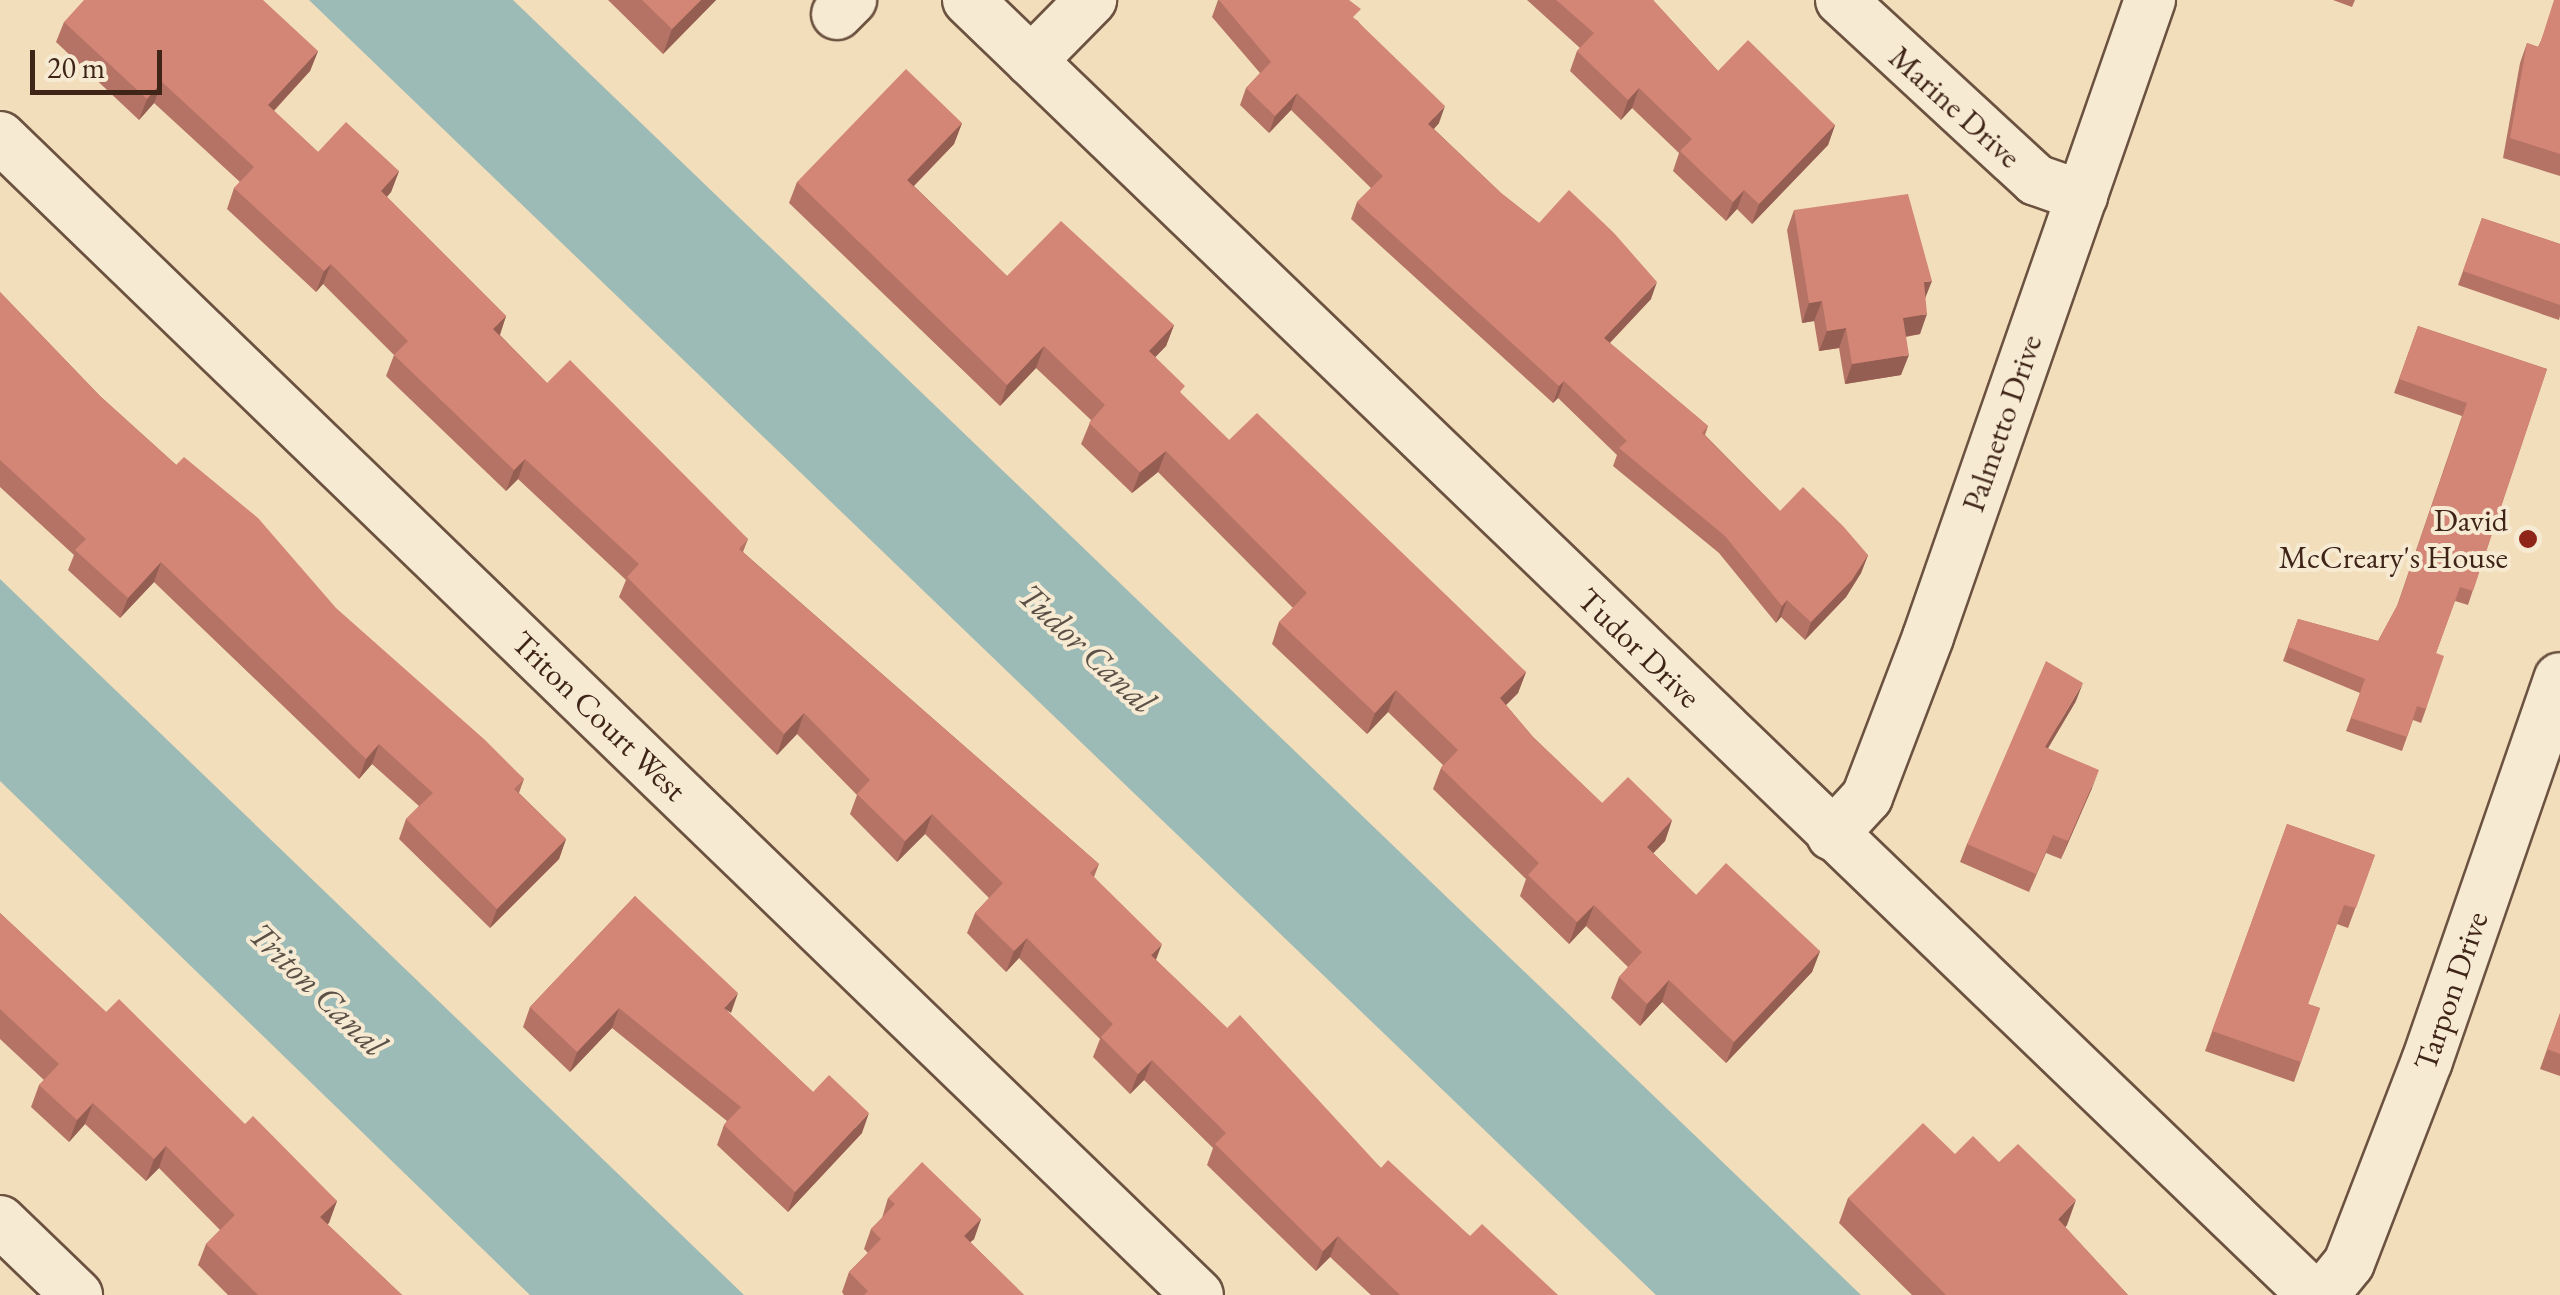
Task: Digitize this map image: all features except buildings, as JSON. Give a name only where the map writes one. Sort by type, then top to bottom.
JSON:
[{"type":"street","name":"Tudor Drive","points":[[968,0],[2313,1295]]},
{"type":"street","points":[[1031,61],[1091,0]]},
{"type":"street","name":"Marine Drive","points":[[1840,0],[2036,180],[2082,196]]},
{"type":"street","name":"Palmetto Drive","points":[[1832,835],[1867,797],[2150,0]]},
{"type":"street","name":"Triton Court West","points":[[0,137],[1198,1295]]},
{"type":"street","name":"Tarpon Drive","points":[[2323,1295],[2349,1263],[2392,1153],[2560,678]]},
{"type":"street","points":[[0,1221],[77,1295]]},
{"type":"water","name":"Tudor Canal","points":[[309,0],[513,0],[1861,1295],[1656,1295]]},
{"type":"water","name":"Triton Canal","points":[[0,579],[744,1295],[530,1295],[0,781]]},
{"type":"place","name":"David McCreary's House","points":[[2528,539]]}]
